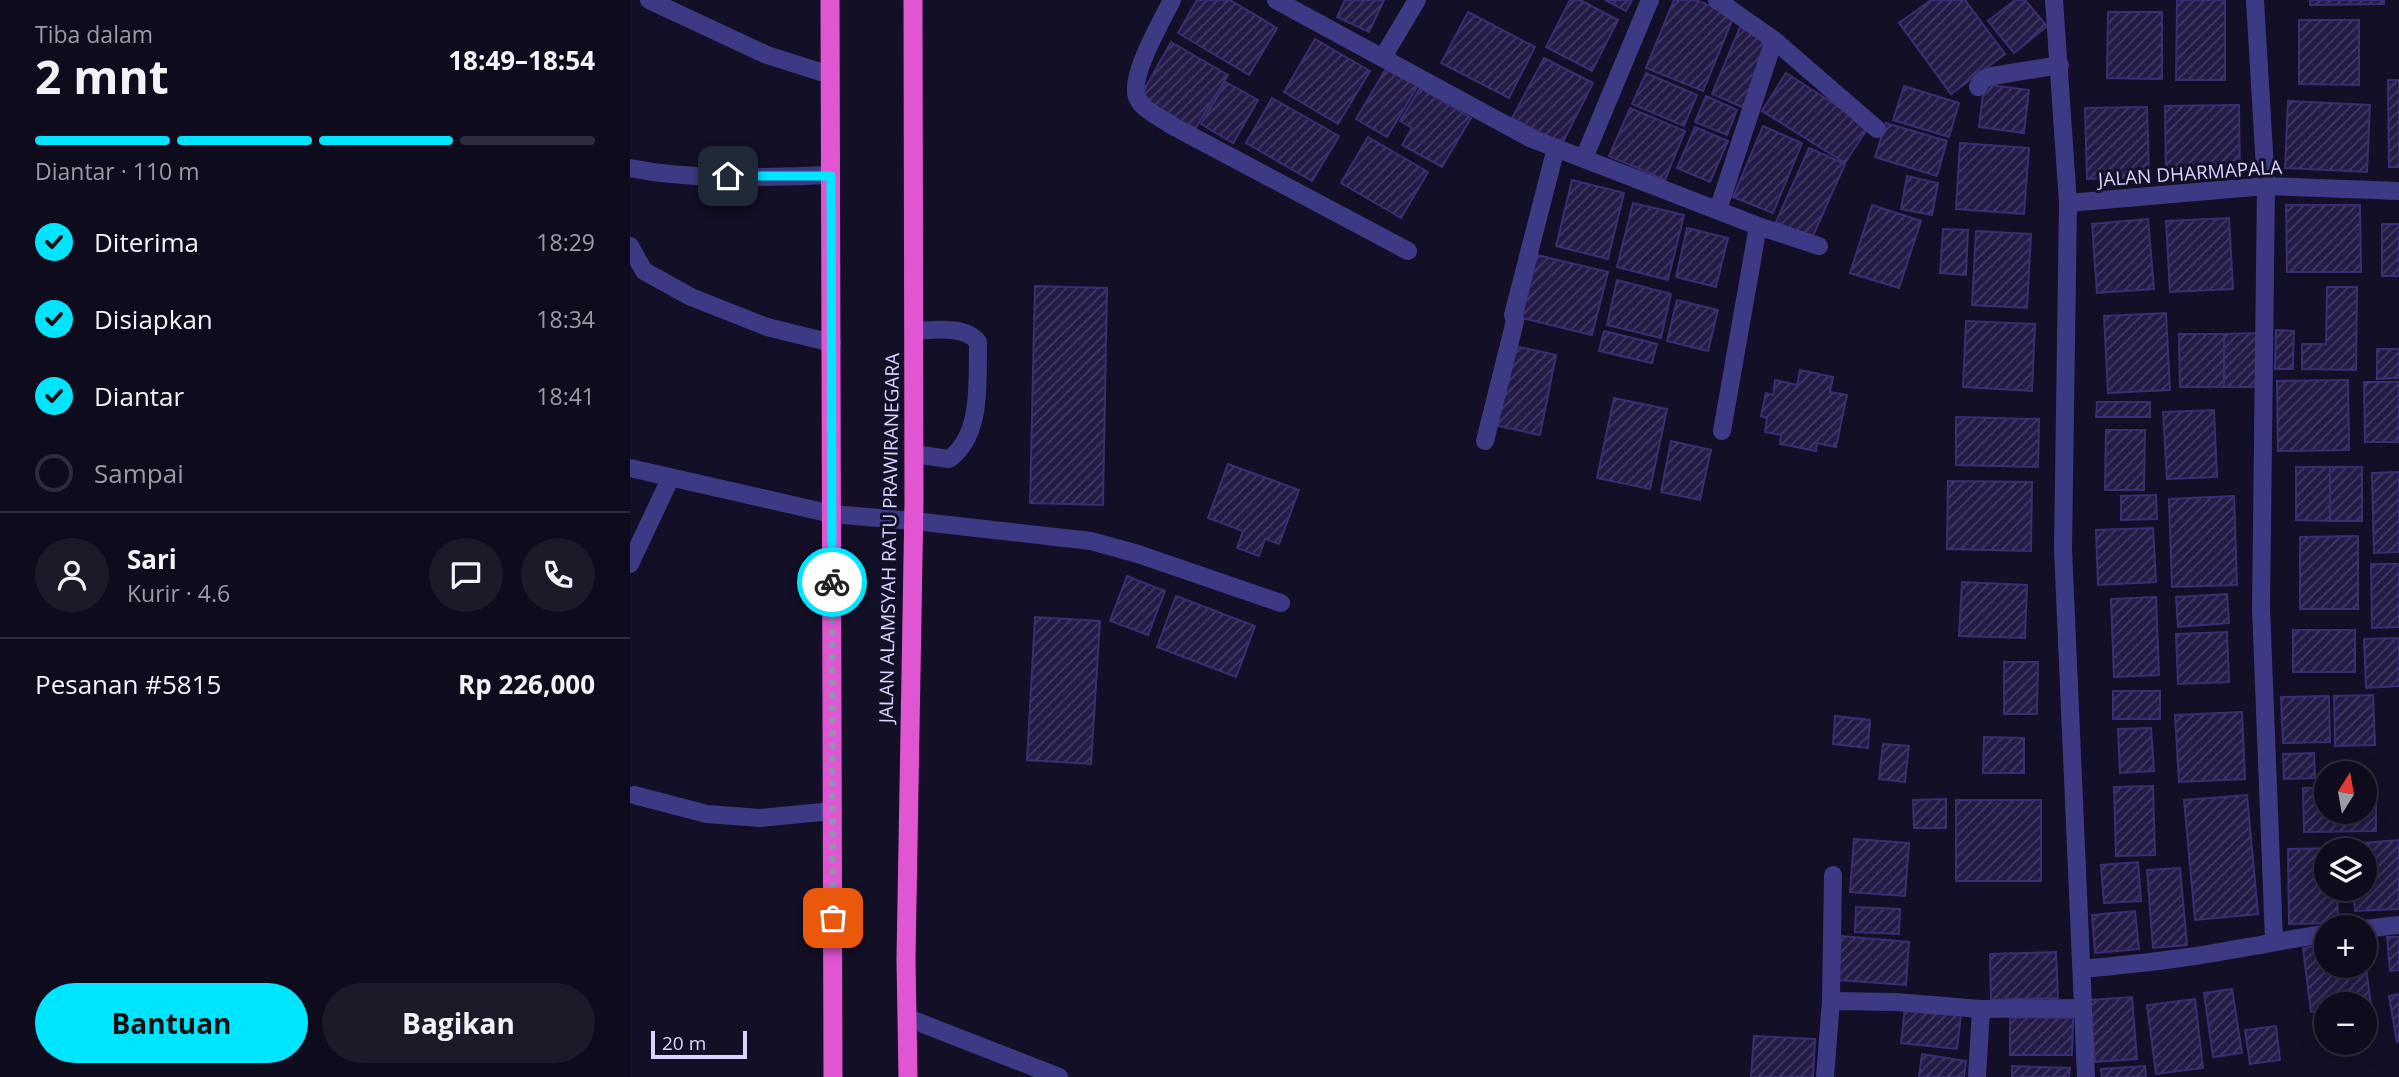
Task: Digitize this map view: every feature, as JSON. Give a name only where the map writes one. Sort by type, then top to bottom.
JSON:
[{"type":"highway","points":[[830,0],[833,1077]]},
{"type":"highway","name":"JALAN ALAMSYAH RATU PRAWIRANEGARA","points":[[908,1077],[906,959],[914,521],[913,0]]},
{"type":"street","points":[[649,0],[767,55],[830,75]]},
{"type":"street","points":[[1172,0],[1143,60],[1137,79],[1136,96],[1142,106],[1171,125],[1408,251]]},
{"type":"street","points":[[1276,0],[1530,138],[1758,226],[1819,246]]},
{"type":"street","points":[[1383,57],[1417,0]]},
{"type":"street","points":[[1584,158],[1650,0]]},
{"type":"street","points":[[1717,0],[1774,40],[1877,129]]},
{"type":"street","points":[[2054,0],[2068,203],[2063,549],[2086,1077]]},
{"type":"street","points":[[2255,0],[2266,187],[2261,608],[2274,940]]},
{"type":"street","points":[[1718,211],[1774,40]]},
{"type":"street","points":[[1978,87],[1983,79],[1992,76],[2060,65]]},
{"type":"street","points":[[1485,441],[1515,321],[1513,315],[1556,148]]},
{"type":"street","points":[[630,168],[701,176],[831,176]]},
{"type":"street","name":"JALAN DHARMAPALA","points":[[2068,203],[2266,187],[2399,191]]},
{"type":"street","points":[[1721,431],[1758,226]]},
{"type":"street","points":[[630,246],[644,271],[691,297],[767,327],[832,343]]},
{"type":"street","points":[[914,331],[937,329],[973,336],[978,342],[978,364],[971,428],[961,450],[949,459],[914,454]]},
{"type":"street","points":[[630,468],[832,514],[1091,541],[1138,554],[1281,603]]},
{"type":"street","points":[[630,564],[670,479]]},
{"type":"street","points":[[634,795],[707,814],[760,818],[833,811]]},
{"type":"street","points":[[1825,1077],[1831,1001],[1833,875]]},
{"type":"street","points":[[2377,928],[2399,925]]},
{"type":"street","points":[[2082,969],[2152,962],[2314,935]]},
{"type":"street","points":[[1831,1001],[1896,1002],[1981,1009],[2082,1008]]},
{"type":"street","points":[[1977,1077],[1981,1009]]},
{"type":"street","points":[[908,1018],[1059,1077]]},
{"type":"building","points":[[1197,0],[1230,0],[1277,28],[1249,75],[1178,33]]},
{"type":"building","points":[[1345,0],[1384,0],[1369,32],[1337,17]]},
{"type":"building","points":[[1570,0],[1580,0],[1618,20],[1592,71],[1546,47]]},
{"type":"building","points":[[1605,0],[1632,0],[1626,11]]},
{"type":"building","points":[[1674,0],[1696,0],[1734,16],[1703,91],[1646,68]]},
{"type":"building","points":[[1931,0],[1965,0],[2005,54],[1951,94],[1899,23]]},
{"type":"building","points":[[2015,0],[2025,0],[2047,26],[2014,53],[1988,21]]},
{"type":"building","points":[[2177,0],[2225,0],[2225,80],[2176,80]]},
{"type":"building","points":[[2310,0],[2384,0],[2384,4],[2310,5]]},
{"type":"building","points":[[1468,12],[1535,47],[1509,98],[1441,63]]},
{"type":"building","points":[[2108,12],[2162,12],[2162,79],[2107,78]]},
{"type":"building","points":[[2299,20],[2359,20],[2359,85],[2299,84]]},
{"type":"building","points":[[1740,27],[1772,40],[1744,108],[1712,94]]},
{"type":"building","points":[[1315,39],[1370,71],[1338,124],[1284,92]]},
{"type":"building","points":[[1171,42],[1228,75],[1195,129],[1140,97]]},
{"type":"building","points":[[1544,58],[1593,83],[1562,144],[1512,118]]},
{"type":"building","points":[[1387,67],[1418,85],[1387,137],[1356,119]]},
{"type":"building","points":[[1646,73],[1697,95],[1684,126],[1632,104]]},
{"type":"building","points":[[1786,73],[1869,126],[1845,163],[1762,111]]},
{"type":"building","points":[[2388,80],[2399,80],[2399,167],[2389,167]]},
{"type":"building","points":[[1226,82],[1258,100],[1233,143],[1201,124]]},
{"type":"building","points":[[1984,84],[2029,90],[2024,133],[1979,127]]},
{"type":"building","points":[[1904,86],[1959,103],[1949,137],[1893,120]]},
{"type":"building","points":[[1420,88],[1471,118],[1442,167],[1402,145],[1412,128],[1400,121]]},
{"type":"building","points":[[1706,96],[1737,110],[1727,135],[1695,122]]},
{"type":"building","points":[[1272,98],[1339,136],[1312,181],[1246,143]]},
{"type":"building","points":[[2288,101],[2370,105],[2367,172],[2285,168]]},
{"type":"building","points":[[2239,105],[2240,175],[2166,176],[2165,106]]},
{"type":"building","points":[[2147,107],[2149,177],[2087,179],[2085,108]]},
{"type":"building","points":[[1630,108],[1685,131],[1665,180],[1609,156]]},
{"type":"building","points":[[1886,123],[1947,141],[1937,176],[1875,157]]},
{"type":"building","points":[[1763,126],[1802,143],[1773,213],[1733,197]]},
{"type":"building","points":[[1695,127],[1728,141],[1710,182],[1677,168]]},
{"type":"building","points":[[1368,137],[1428,172],[1401,218],[1341,183]]},
{"type":"building","points":[[1960,143],[2029,148],[2024,214],[1956,209]]},
{"type":"building","points":[[1809,148],[1845,164],[1812,238],[1776,222]]},
{"type":"building","points":[[1907,176],[1938,183],[1932,215],[1901,209]]},
{"type":"building","points":[[1572,180],[1624,193],[1608,259],[1556,246]]},
{"type":"building","points":[[1633,203],[1684,215],[1668,280],[1617,267]]},
{"type":"building","points":[[1872,205],[1921,221],[1899,288],[1850,273]]},
{"type":"building","points":[[2286,205],[2360,205],[2361,272],[2287,272]]},
{"type":"building","points":[[2229,218],[2233,289],[2170,292],[2166,221]]},
{"type":"building","points":[[2148,219],[2154,289],[2097,293],[2092,224]]},
{"type":"building","points":[[2382,224],[2399,224],[2399,276],[2382,276]]},
{"type":"building","points":[[1687,228],[1728,238],[1716,287],[1676,277]]},
{"type":"building","points":[[1943,229],[1968,230],[1966,275],[1940,273]]},
{"type":"building","points":[[1976,231],[2031,234],[2027,308],[1972,305]]},
{"type":"building","points":[[1537,255],[1608,272],[1592,335],[1522,318]]},
{"type":"building","points":[[1617,280],[1671,294],[1661,338],[1607,325]]},
{"type":"building","points":[[1035,286],[1107,288],[1103,505],[1030,503]]},
{"type":"building","points":[[2327,287],[2357,287],[2356,370],[2302,369],[2302,344],[2326,344]]},
{"type":"building","points":[[1677,300],[1718,310],[1708,351],[1667,341]]},
{"type":"building","points":[[2166,313],[2170,390],[2108,393],[2104,316]]},
{"type":"building","points":[[1966,321],[2035,324],[2032,391],[1963,387]]},
{"type":"building","points":[[2276,330],[2294,331],[2293,369],[2275,369]]},
{"type":"building","points":[[1604,331],[1657,344],[1652,363],[1599,351]]},
{"type":"building","points":[[2260,333],[2260,387],[2224,387],[2224,334]]},
{"type":"building","points":[[2179,334],[2224,334],[2224,387],[2180,387]]},
{"type":"building","points":[[1510,345],[1556,355],[1540,435],[1494,425]]},
{"type":"building","points":[[2377,349],[2399,349],[2399,378],[2377,379]]},
{"type":"building","points":[[1800,370],[1833,377],[1830,392],[1847,395],[1836,447],[1817,443],[1816,451],[1780,444],[1781,435],[1765,432],[1767,418],[1761,416],[1766,393],[1773,395],[1775,380],[1797,385]]},
{"type":"building","points":[[2348,380],[2349,450],[2278,451],[2277,381]]},
{"type":"building","points":[[2364,382],[2399,382],[2399,442],[2365,442]]},
{"type":"building","points":[[1614,398],[1667,409],[1650,489],[1597,478]]},
{"type":"building","points":[[2097,402],[2150,402],[2150,417],[2096,417]]},
{"type":"building","points":[[2214,410],[2217,477],[2167,479],[2163,412]]},
{"type":"building","points":[[1956,417],[2039,419],[2038,467],[1956,465]]},
{"type":"building","points":[[2106,430],[2145,430],[2144,490],[2105,490]]},
{"type":"building","points":[[1671,441],[1711,450],[1700,500],[1661,492]]},
{"type":"building","points":[[1228,464],[1299,490],[1279,544],[1265,539],[1259,556],[1237,548],[1243,531],[1208,518]]},
{"type":"building","points":[[2296,467],[2330,467],[2330,521],[2296,520]]},
{"type":"building","points":[[2330,467],[2362,467],[2362,521],[2330,521]]},
{"type":"building","points":[[2399,472],[2399,552],[2374,553],[2372,473]]},
{"type":"building","points":[[1948,481],[2032,482],[2031,551],[1947,549]]},
{"type":"building","points":[[2156,495],[2157,519],[2121,520],[2121,496]]},
{"type":"building","points":[[2234,496],[2237,585],[2172,587],[2169,499]]},
{"type":"building","points":[[2153,528],[2156,582],[2098,585],[2096,530]]},
{"type":"building","points":[[2358,536],[2358,609],[2300,609],[2300,537]]},
{"type":"building","points":[[2371,564],[2399,564],[2399,627],[2372,628]]},
{"type":"building","points":[[1127,576],[1165,591],[1148,635],[1110,621]]},
{"type":"building","points":[[1962,582],[2027,585],[2025,638],[1959,636]]},
{"type":"building","points":[[2227,594],[2229,623],[2178,627],[2176,597]]},
{"type":"building","points":[[1176,596],[1255,626],[1236,677],[1157,647]]},
{"type":"building","points":[[2156,597],[2159,675],[2114,677],[2111,599]]},
{"type":"building","points":[[1035,617],[1100,621],[1091,764],[1027,760]]},
{"type":"building","points":[[2293,630],[2355,630],[2355,672],[2293,672]]},
{"type":"building","points":[[2227,632],[2229,682],[2178,684],[2176,634]]},
{"type":"building","points":[[2399,638],[2399,686],[2366,688],[2364,639]]},
{"type":"building","points":[[2004,662],[2038,662],[2037,714],[2004,714]]},
{"type":"building","points":[[2113,691],[2160,691],[2160,719],[2113,719]]},
{"type":"building","points":[[2373,695],[2375,745],[2335,746],[2334,696]]},
{"type":"building","points":[[2329,696],[2330,742],[2283,743],[2281,697]]},
{"type":"building","points":[[2242,712],[2245,779],[2179,782],[2175,715]]},
{"type":"building","points":[[1835,716],[1870,720],[1868,748],[1833,744]]},
{"type":"building","points":[[2151,728],[2154,771],[2120,773],[2118,729]]},
{"type":"building","points":[[1984,737],[2024,738],[2024,773],[1983,773]]},
{"type":"building","points":[[1883,744],[1909,746],[1905,782],[1879,779]]},
{"type":"building","points":[[2314,753],[2314,778],[2284,779],[2283,754]]},
{"type":"building","points":[[2153,786],[2155,855],[2116,856],[2114,787]]},
{"type":"building","points":[[2303,788],[2314,788],[2314,824],[2376,824],[2376,831],[2304,832]]},
{"type":"building","points":[[2247,795],[2258,914],[2195,920],[2184,800]]},
{"type":"building","points":[[1946,799],[1946,828],[1914,828],[1913,800]]},
{"type":"building","points":[[1956,800],[2041,800],[2041,881],[1956,881]]},
{"type":"building","points":[[1854,839],[1909,843],[1905,896],[1850,892]]},
{"type":"building","points":[[2399,840],[2399,909],[2355,911],[2354,901],[2377,901],[2377,842]]},
{"type":"building","points":[[2314,848],[2314,901],[2337,901],[2338,915],[2314,915],[2314,923],[2289,924],[2288,849]]},
{"type":"building","points":[[2138,862],[2141,901],[2104,903],[2101,865]]},
{"type":"building","points":[[2180,868],[2187,945],[2153,948],[2147,870]]},
{"type":"building","points":[[1856,907],[1900,909],[1899,934],[1855,932]]},
{"type":"building","points":[[2135,911],[2139,949],[2095,953],[2092,915]]},
{"type":"building","points":[[1841,936],[1909,942],[1906,985],[1838,980]]},
{"type":"building","points":[[2387,937],[2399,937],[2399,970],[2390,971]]},
{"type":"building","points":[[2314,947],[2314,978],[2367,978],[2369,992],[2314,992],[2314,1012],[2311,1012],[2303,948]]},
{"type":"building","points":[[2056,952],[2058,998],[1991,1000],[1990,954]]},
{"type":"building","points":[[2232,989],[2242,1053],[2213,1057],[2204,993]]},
{"type":"building","points":[[2399,994],[2399,1041],[2397,1042],[2389,996]]},
{"type":"building","points":[[2132,997],[2137,1059],[2095,1062],[2090,1000]]},
{"type":"building","points":[[2195,999],[2203,1068],[2156,1074],[2147,1005]]},
{"type":"building","points":[[1905,1007],[1961,1014],[1957,1049],[1901,1043]]},
{"type":"building","points":[[2010,1017],[2073,1018],[2072,1055],[2010,1055]]},
{"type":"building","points":[[2276,1026],[2280,1060],[2250,1064],[2245,1030]]},
{"type":"building","points":[[1754,1036],[1815,1039],[1813,1077],[1751,1077]]},
{"type":"building","points":[[1922,1054],[1966,1061],[1964,1077],[1919,1077]]},
{"type":"building","points":[[2012,1066],[2070,1068],[2069,1077],[2012,1077]]},
{"type":"building","points":[[2145,1066],[2146,1077],[2102,1077],[2101,1069]]},
{"type":"way so far","points":[[832,582],[833,918]]},
{"type":"route","points":[[728,176],[831,176],[832,582]]}]
